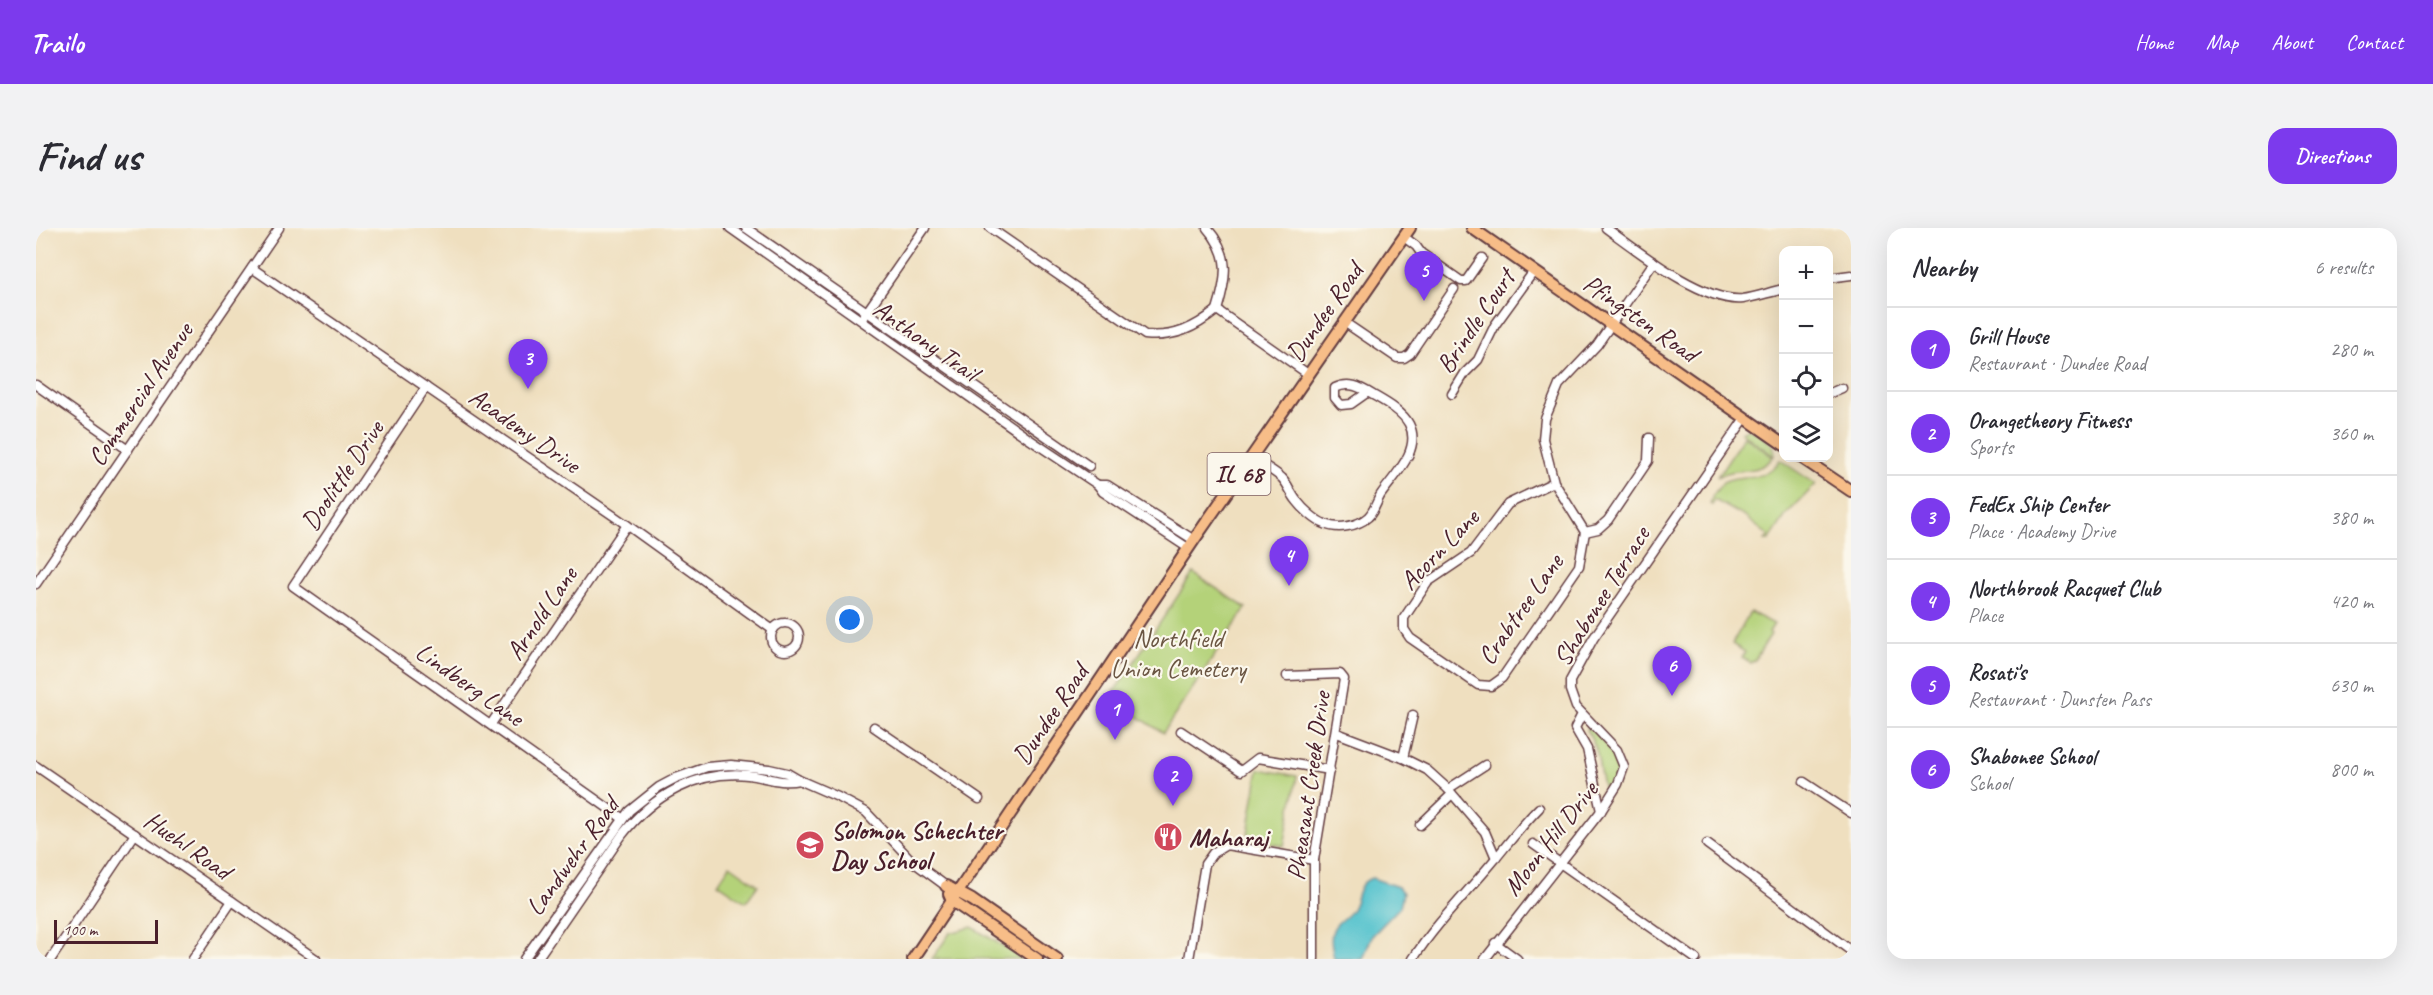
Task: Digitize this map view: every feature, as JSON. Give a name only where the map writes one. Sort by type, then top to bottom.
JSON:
[{"type":"main road","name":"Pfingsten Road","points":[[1472,228],[1779,442]]},
{"type":"main road","name":"Dundee Road","points":[[913,959],[1191,544],[1407,233]]},
{"type":"main road","points":[[1808,462],[1851,491]]},
{"type":"main road","points":[[946,886],[952,901],[1037,959]]},
{"type":"main road","name":"Landwehr Road","points":[[946,886],[958,891],[1057,959]]},
{"type":"street","name":"Commercial Avenue","points":[[36,584],[279,228]]},
{"type":"street","name":"Anthony Trail","points":[[730,228],[1089,466]]},
{"type":"street","name":"Anthony Trail","points":[[746,228],[1029,439],[1098,485],[1103,492],[1191,544]]},
{"type":"street","points":[[864,316],[925,228]]},
{"type":"street","points":[[990,228],[1145,335],[1160,337],[1199,325],[1217,310],[1224,287],[1225,263],[1220,242],[1207,228]]},
{"type":"street","points":[[1606,228],[1696,288],[1716,295],[1742,299],[1779,290]]},
{"type":"street","points":[[1407,233],[1421,253],[1461,281],[1466,281],[1482,258]]},
{"type":"street","name":"Crabtree Lane","points":[[1410,638],[1478,684],[1491,686],[1502,678],[1579,566],[1585,532],[1554,482],[1543,438],[1545,419],[1550,402],[1568,373],[1597,345],[1654,262]]},
{"type":"street","name":"Academy Drive","points":[[252,268],[627,525],[773,630]]},
{"type":"street","name":"Brindle Court","points":[[1452,394],[1465,373],[1478,360],[1495,325],[1534,271]]},
{"type":"street","points":[[1833,277],[1851,275]]},
{"type":"street","points":[[1344,322],[1397,358],[1404,358],[1410,354],[1454,288]]},
{"type":"street","points":[[1217,310],[1308,374]]},
{"type":"street","points":[[36,385],[128,450]]},
{"type":"street","name":"Doolittle Drive","points":[[293,586],[426,387]]},
{"type":"street","points":[[1833,392],[1842,388]]},
{"type":"street","points":[[1251,457],[1283,479],[1297,502],[1323,524],[1339,528],[1369,516],[1381,494],[1407,459],[1412,440],[1409,424],[1399,413],[1368,392]]},
{"type":"street","name":"Shabonee Terrace","points":[[1601,811],[1587,749],[1575,728],[1582,714],[1576,707],[1570,690],[1570,681],[1668,530],[1745,418]]},
{"type":"street","points":[[1029,439],[1036,429]]},
{"type":"street","name":"Crabtree Lane","points":[[1585,532],[1598,529],[1608,520],[1648,460],[1649,438]]},
{"type":"street","name":"Acorn Lane","points":[[1410,638],[1404,629],[1404,618],[1428,582],[1471,553],[1508,504],[1554,482]]},
{"type":"street","name":"Arnold Lane","points":[[490,724],[627,525]]},
{"type":"street","name":"Lindberg Lane","points":[[293,586],[622,818]]},
{"type":"street","name":"Pheasant Creek Drive","points":[[1287,676],[1340,674],[1344,679],[1337,733],[1314,860],[1314,959]]},
{"type":"street","name":"Moon Hill Drive","points":[[1485,959],[1495,943],[1601,811],[1618,784],[1624,767],[1617,750],[1582,714]]},
{"type":"street","points":[[1403,758],[1413,715]]},
{"type":"street","points":[[874,727],[980,799]]},
{"type":"street","points":[[1181,731],[1241,771],[1258,758],[1330,770]]},
{"type":"street","points":[[1337,733],[1403,758],[1427,770],[1485,832],[1496,858]]},
{"type":"street","name":"Landwehr Road","points":[[524,959],[622,818],[659,786],[707,767],[730,765],[760,767],[787,773],[838,797],[866,813],[912,861],[946,886]]},
{"type":"street","points":[[1420,825],[1450,792],[1485,765]]},
{"type":"street","name":"Huehl Road","points":[[38,771],[135,834],[316,959]]},
{"type":"street","name":"Landwehr Road","points":[[537,959],[626,830],[651,804],[684,785],[720,776],[747,775],[786,783],[799,780]]},
{"type":"street","points":[[1804,782],[1851,813]]},
{"type":"street","points":[[1413,959],[1430,932],[1496,858],[1520,826],[1539,808]]},
{"type":"street","points":[[51,959],[135,834]]},
{"type":"street","points":[[1533,844],[1696,959]]},
{"type":"street","points":[[1707,844],[1851,951]]},
{"type":"street","points":[[1190,959],[1205,864],[1214,853],[1226,845],[1314,860]]},
{"type":"street","points":[[193,959],[232,901]]},
{"type":"street","points":[[1495,943],[1517,959]]},
{"type":"green space","points":[[1747,429],[1762,435],[1771,443],[1775,451],[1774,456],[1741,432]]},
{"type":"green space","points":[[1744,436],[1773,457],[1761,467],[1717,477]]},
{"type":"green space","points":[[1779,461],[1783,462],[1816,484],[1786,515],[1769,541],[1765,540],[1769,536],[1745,517],[1715,500],[1712,505],[1710,504],[1713,495],[1723,482],[1739,477],[1761,475],[1774,468]]},
{"type":"green space","name":"Northfield Union Cemetery","points":[[1193,573],[1246,608],[1163,733],[1110,698]]},
{"type":"green space","points":[[1750,612],[1774,624],[1769,632],[1771,634],[1755,660],[1750,663],[1742,658],[1745,652],[1732,644]]},
{"type":"green space","points":[[1588,726],[1604,742],[1615,758],[1616,776],[1613,786],[1605,797],[1601,796],[1605,792],[1595,747],[1586,730]]},
{"type":"green space","points":[[1259,769],[1297,776],[1284,846],[1247,839]]},
{"type":"green space","points":[[730,865],[758,885],[746,902],[718,883]]},
{"type":"green space","points":[[972,927],[1024,959],[932,959],[950,933]]},
{"type":"water","points":[[1372,878],[1398,887],[1403,893],[1400,907],[1372,936],[1363,959],[1334,959],[1331,941],[1333,930],[1352,909],[1363,883]]},
{"type":"place","name":"Rosati's","points":[[1424,301]]},
{"type":"place","name":"FedEx Ship Center","points":[[528,389]]},
{"type":"place","name":"Northbrook Racquet Club","points":[[1289,586]]},
{"type":"place","name":"Shabonee School","points":[[1672,696]]},
{"type":"place","name":"Grill House","points":[[1115,740]]},
{"type":"place","name":"Orangetheory Fitness","points":[[1173,806]]},
{"type":"place","name":"Maharaj","points":[[1168,837]]},
{"type":"place","name":"Solomon Schechter Day School","points":[[810,845]]}]
